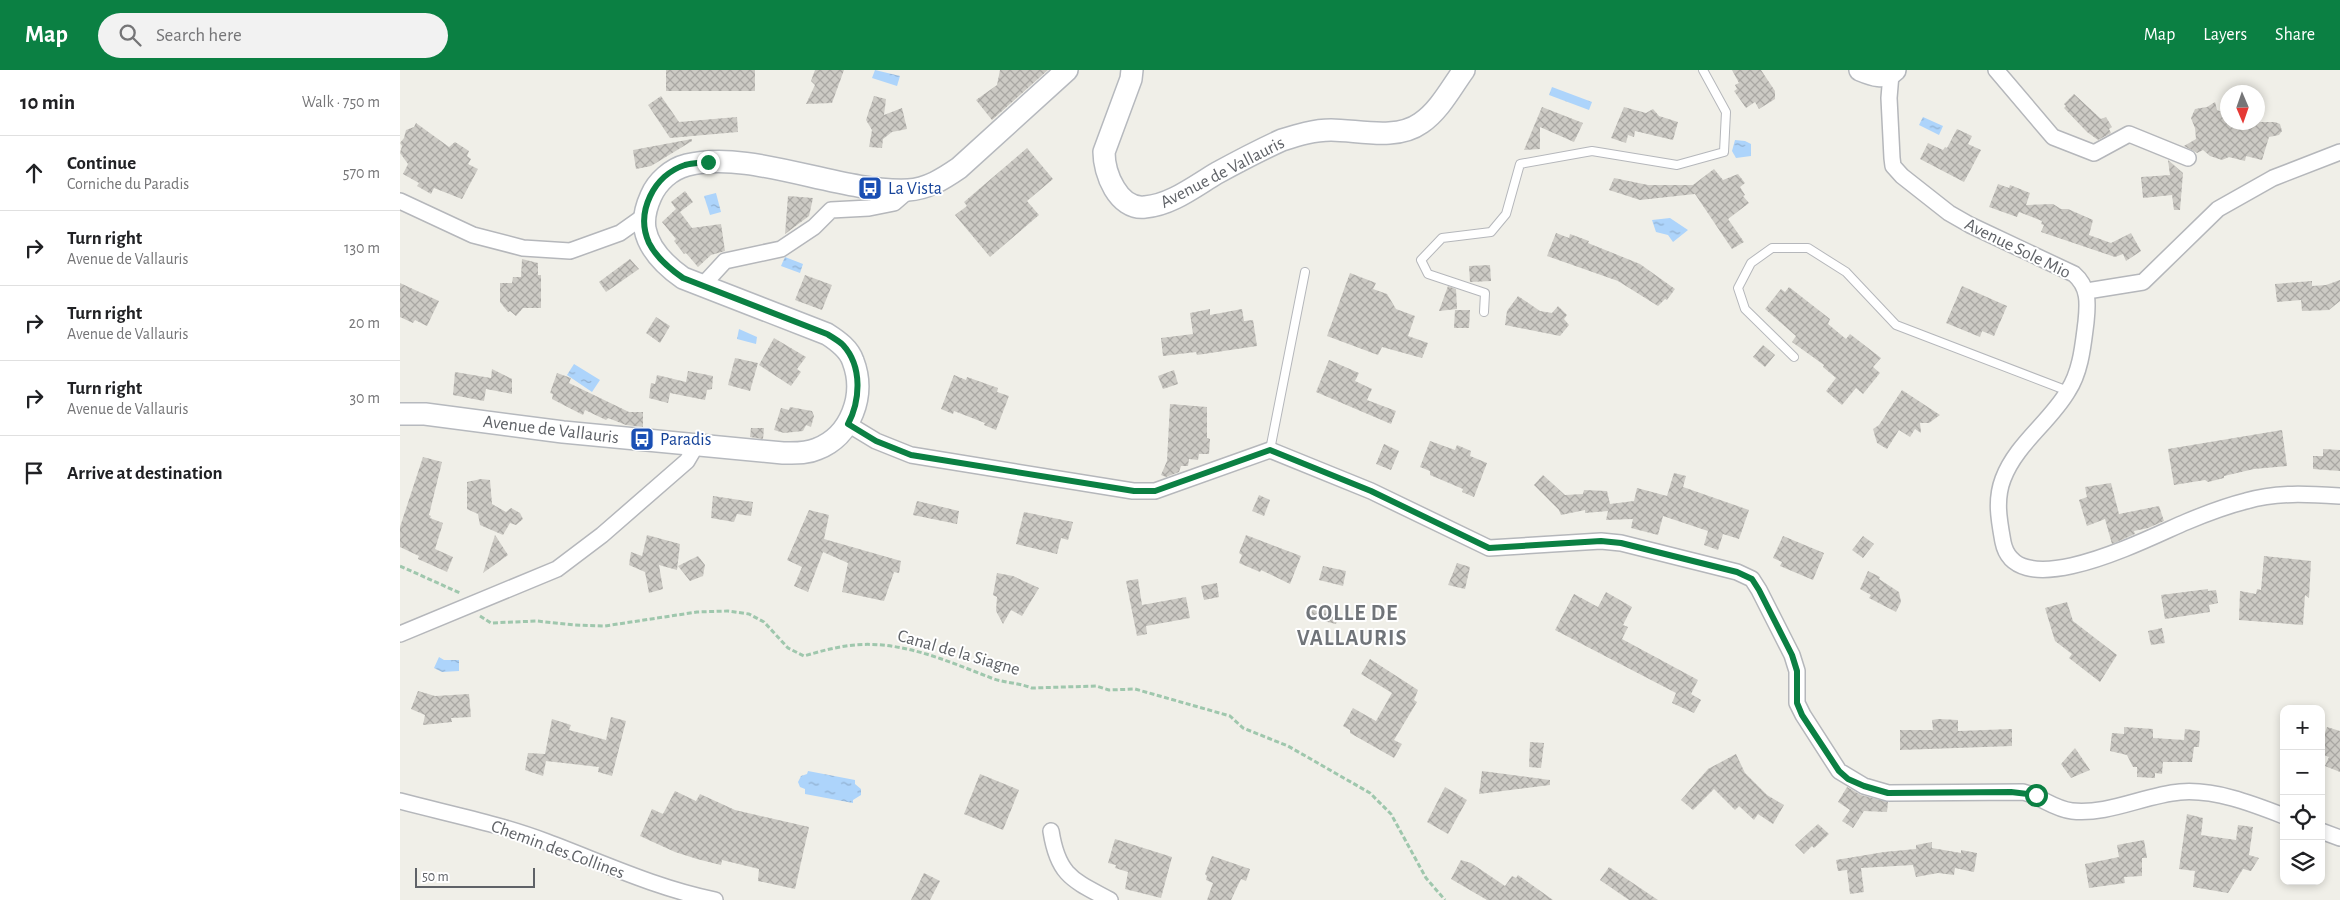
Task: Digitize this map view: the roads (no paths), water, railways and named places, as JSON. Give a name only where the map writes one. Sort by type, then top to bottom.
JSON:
[{"type":"main road","points":[[644,216],[654,188],[665,176],[685,165],[708,162],[752,166],[870,188],[910,190],[922,188],[941,180],[959,168],[1067,70]]},
{"type":"main road","name":"Avenue de Vallauris","points":[[1132,70],[1131,79],[1104,152],[1104,161],[1112,188],[1131,204],[1142,208],[1168,201],[1246,157],[1289,138],[1330,130],[1380,133],[1400,131],[1420,124],[1436,108],[1464,70]]},
{"type":"main road","points":[[1860,70],[1871,75],[1882,76],[1893,72]]},
{"type":"main road","name":"Avenue de Vallauris","points":[[400,414],[425,414],[563,432],[803,454],[818,449],[836,439],[848,424],[855,410],[857,377],[853,361],[843,345],[827,334],[702,286],[670,270],[649,243],[644,216]]},
{"type":"street","points":[[1996,70],[2053,137],[2094,153],[2129,134],[2188,158]]},
{"type":"street","name":"Avenue Sole Mio","points":[[1893,72],[1889,98],[1893,166],[1902,176],[1949,213],[1970,225],[2074,274],[2082,281],[2087,291],[2088,308],[2083,347],[2078,367],[2068,391],[2016,455],[2004,477],[1998,495],[1998,515],[2005,549],[2018,563],[2031,568],[2055,569],[2094,560],[2189,520],[2246,501],[2273,495],[2340,496]]},
{"type":"street","points":[[2087,291],[2142,282],[2218,209],[2273,178],[2340,152]]},
{"type":"street","points":[[702,286],[725,261],[782,248],[814,227],[830,210],[869,208],[894,203],[910,190]]},
{"type":"street","points":[[400,201],[473,235],[523,248],[570,251],[620,233],[644,216]]},
{"type":"street","points":[[848,424],[876,441],[911,455],[1134,491],[1155,491],[1270,450],[1371,491],[1489,548],[1601,541],[1621,543],[1737,572],[1752,579],[1792,655],[1797,671],[1797,703],[1802,715],[1839,771],[1864,786],[1888,793],[2023,792],[2036,795],[2062,809],[2073,811],[2095,810],[2181,792],[2229,798],[2280,815]]},
{"type":"street","points":[[400,634],[557,569],[602,535],[687,461],[697,444]]},
{"type":"street","name":"Chemin des Collines","points":[[400,801],[509,829],[547,842],[652,884],[716,900]]},
{"type":"street","points":[[1051,831],[1054,854],[1065,872],[1110,900]]},
{"type":"street","points":[[2325,832],[2340,838]]},
{"type":"lane","points":[[1484,312],[1485,293],[1428,274],[1421,260],[1442,238],[1491,232],[1506,214],[1520,164],[1592,151],[1677,165],[1724,152],[1726,112],[1703,70]]},
{"type":"lane","points":[[1794,357],[1745,309],[1738,288],[1752,264],[1772,248],[1808,248],[1846,272],[1896,325],[2068,391]]},
{"type":"lane","points":[[1270,450],[1305,272]]},
{"type":"water","points":[[875,70],[900,76],[897,86],[872,78]]},
{"type":"water","points":[[1552,87],[1592,102],[1589,110],[1549,95]]},
{"type":"water","points":[[1923,117],[1943,126],[1939,135],[1919,125]]},
{"type":"water","points":[[1735,140],[1751,144],[1751,156],[1736,158],[1732,151]]},
{"type":"water","points":[[716,193],[721,212],[710,215],[704,196]]},
{"type":"water","points":[[1670,218],[1688,230],[1673,242],[1668,235],[1656,232],[1652,220]]},
{"type":"water","points":[[785,257],[803,264],[800,273],[781,266]]},
{"type":"water","points":[[739,329],[757,337],[756,344],[737,339]]},
{"type":"water","points":[[574,364],[600,380],[592,392],[567,375]]},
{"type":"water","points":[[439,657],[444,660],[459,660],[459,671],[442,672],[434,668]]},
{"type":"water","points":[[808,771],[855,780],[855,784],[861,789],[861,795],[853,800],[853,803],[805,794],[805,789],[800,787],[798,782],[801,776],[807,774]]},
{"type":"place","name":"La Vista","points":[[870,188]]},
{"type":"place","name":"Paradis","points":[[642,439]]},
{"type":"district","name":"COLLE DE VALLAURIS","points":[[1352,624]]}]
